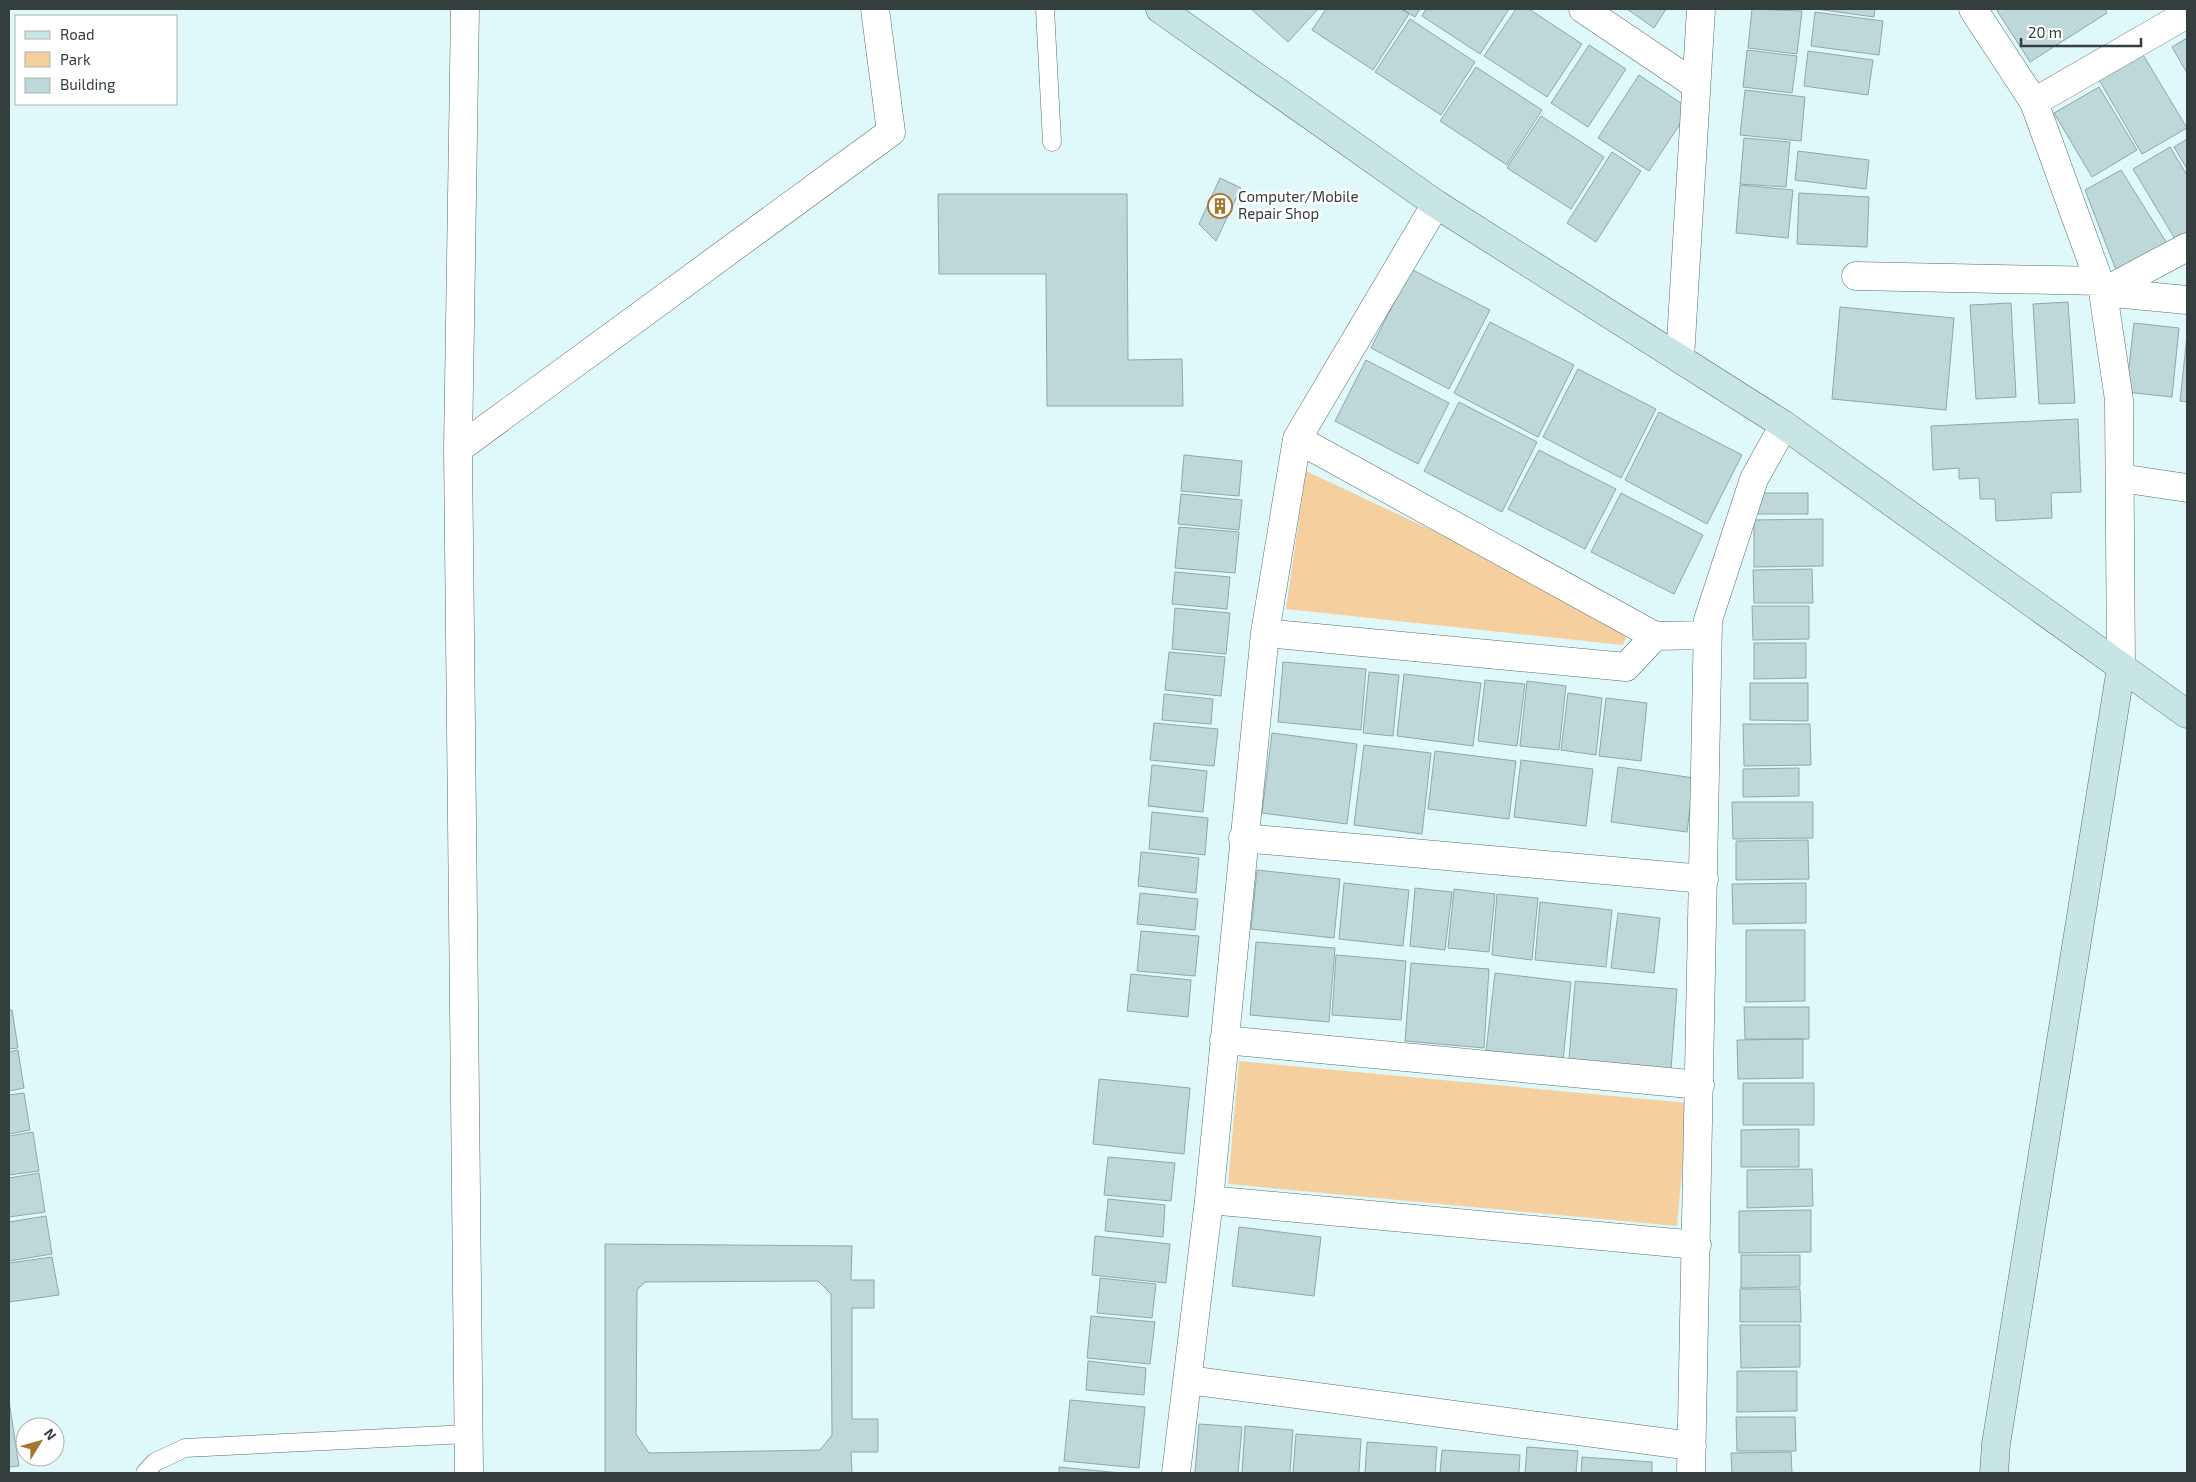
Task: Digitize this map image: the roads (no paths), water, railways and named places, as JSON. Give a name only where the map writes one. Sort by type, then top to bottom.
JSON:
[{"type":"street","points":[[465,9],[458,449],[467,1434],[469,1473]]},
{"type":"street","points":[[458,449],[891,132],[875,9]]},
{"type":"street","points":[[1160,9],[1436,204],[1784,425],[2187,714]]},
{"type":"street","points":[[1583,9],[1696,85]]},
{"type":"street","points":[[1680,358],[1701,9]]},
{"type":"street","points":[[1973,9],[2034,102],[2101,287],[2119,400],[2121,668],[1997,1434],[1994,1473]]},
{"type":"street","points":[[2034,102],[2187,14]]},
{"type":"street","points":[[1176,1473],[1209,1200],[1264,633],[1296,439],[1436,204]]},
{"type":"street","points":[[2101,287],[2187,247]]},
{"type":"street","points":[[1856,276],[2101,287],[2187,300]]},
{"type":"street","points":[[1692,1473],[1708,620],[1754,478],[1784,425]]},
{"type":"street","points":[[1296,439],[1655,636],[1707,634]]},
{"type":"street","points":[[2120,478],[2187,488]]},
{"type":"street","points":[[1264,633],[1626,667],[1655,636]]},
{"type":"street","points":[[1243,838],[1704,879]]},
{"type":"street","points":[[1224,1040],[1700,1085]]},
{"type":"street","points":[[1209,1200],[1697,1245]]},
{"type":"street","points":[[1188,1380],[1692,1446]]},
{"type":"lane","points":[[1045,9],[1052,142]]},
{"type":"lane","points":[[146,1473],[155,1462],[185,1448],[467,1434]]},
{"type":"place","name":"Computer/Mobile Repair Shop","points":[[1220,206]]}]
